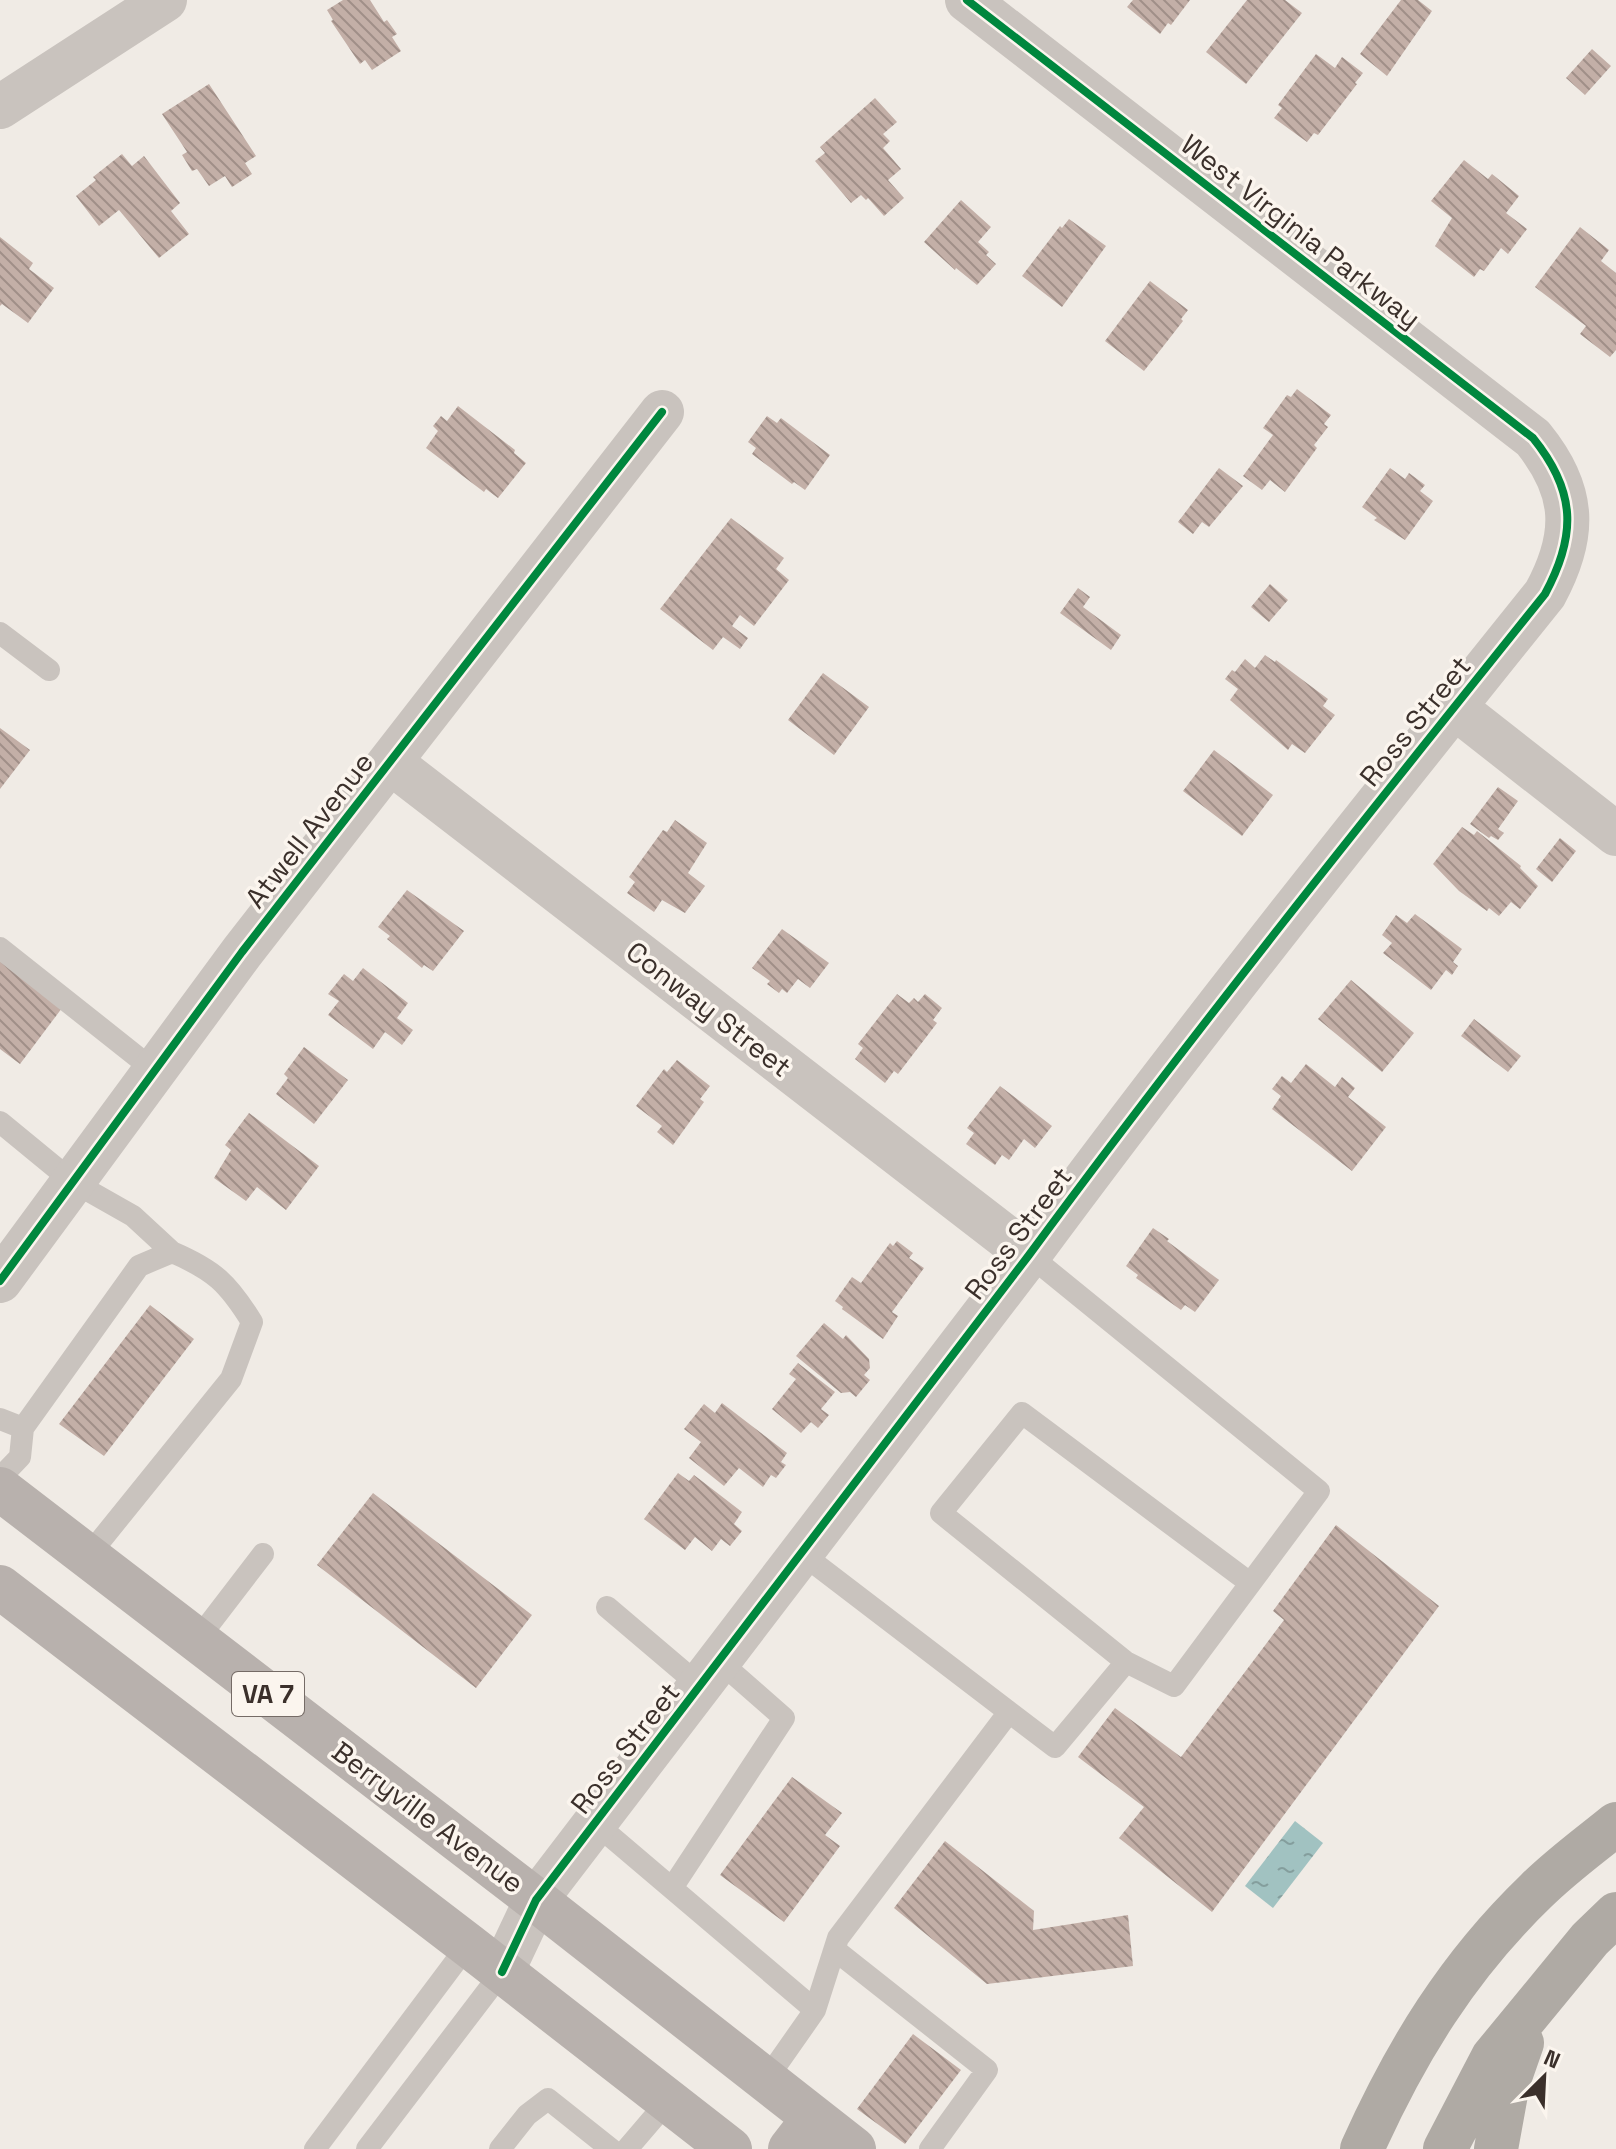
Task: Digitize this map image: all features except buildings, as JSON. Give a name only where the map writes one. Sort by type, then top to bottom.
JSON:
[{"type":"highway","points":[[1362,2149],[1391,2085],[1421,2031],[1450,1990],[1487,1943],[1536,1890],[1616,1824]]},
{"type":"highway","points":[[1445,2149],[1493,2057],[1590,1939],[1616,1914]]},
{"type":"highway","points":[[1496,2149],[1508,2083],[1536,2003]]},
{"type":"main road","name":"Berryville Avenue","points":[[0,1489],[766,2080],[802,2133],[854,2149]]},
{"type":"main road","name":"VA 7","points":[[0,1587],[730,2149]]},
{"type":"street","points":[[0,107],[165,0]]},
{"type":"street","name":"West Virginia Parkway","points":[[967,0],[1533,438],[1550,459],[1561,484],[1568,524]]},
{"type":"street","name":"Atwell Avenue","points":[[0,1281],[242,952],[662,412]]},
{"type":"street","name":"Ross Street","points":[[502,1972],[536,1900],[1112,1144],[1545,594],[1561,564],[1568,524]]},
{"type":"street","points":[[1454,707],[1616,834]]},
{"type":"street","name":"Conway Street","points":[[390,762],[1029,1255]]},
{"type":"street","name":"Ross Street","points":[[468,1945],[536,1900]]},
{"type":"lane","points":[[0,633],[49,670]]},
{"type":"lane","points":[[0,948],[155,1071]]},
{"type":"lane","points":[[0,1122],[73,1182],[133,1216],[172,1252],[205,1266],[233,1292],[252,1322],[231,1379],[88,1556]]},
{"type":"lane","points":[[0,1478],[20,1457],[23,1428],[139,1266],[172,1252]]},
{"type":"lane","points":[[1029,1255],[1319,1491],[1174,1686],[1126,1662],[941,1513],[1022,1413],[1250,1583]]},
{"type":"lane","points":[[0,1419],[23,1428]]},
{"type":"lane","points":[[801,1553],[1055,1747],[1126,1662]]},
{"type":"lane","points":[[197,1640],[263,1554]]},
{"type":"lane","points":[[607,1607],[784,1718],[672,1888]]},
{"type":"lane","points":[[766,2080],[815,2010],[838,1938],[1009,1712]]},
{"type":"lane","points":[[595,1823],[815,2010]]},
{"type":"lane","points":[[315,2149],[468,1945]]},
{"type":"lane","points":[[835,1950],[987,2070],[930,2149]]},
{"type":"lane","points":[[367,2149],[502,1972]]},
{"type":"lane","points":[[500,2149],[527,2115],[548,2099],[603,2147]]},
{"type":"lane","points":[[627,2149],[668,2101]]},
{"type":"water","points":[[1295,1821],[1323,1843],[1273,1908],[1245,1886]]},
{"type":"cycle path","points":[[502,1972],[536,1900],[1219,1004],[1545,594],[1563,552],[1567,533],[1564,495],[1558,476],[1533,438],[967,0]]},
{"type":"cycle path","points":[[0,1281],[242,952],[662,412]]}]
